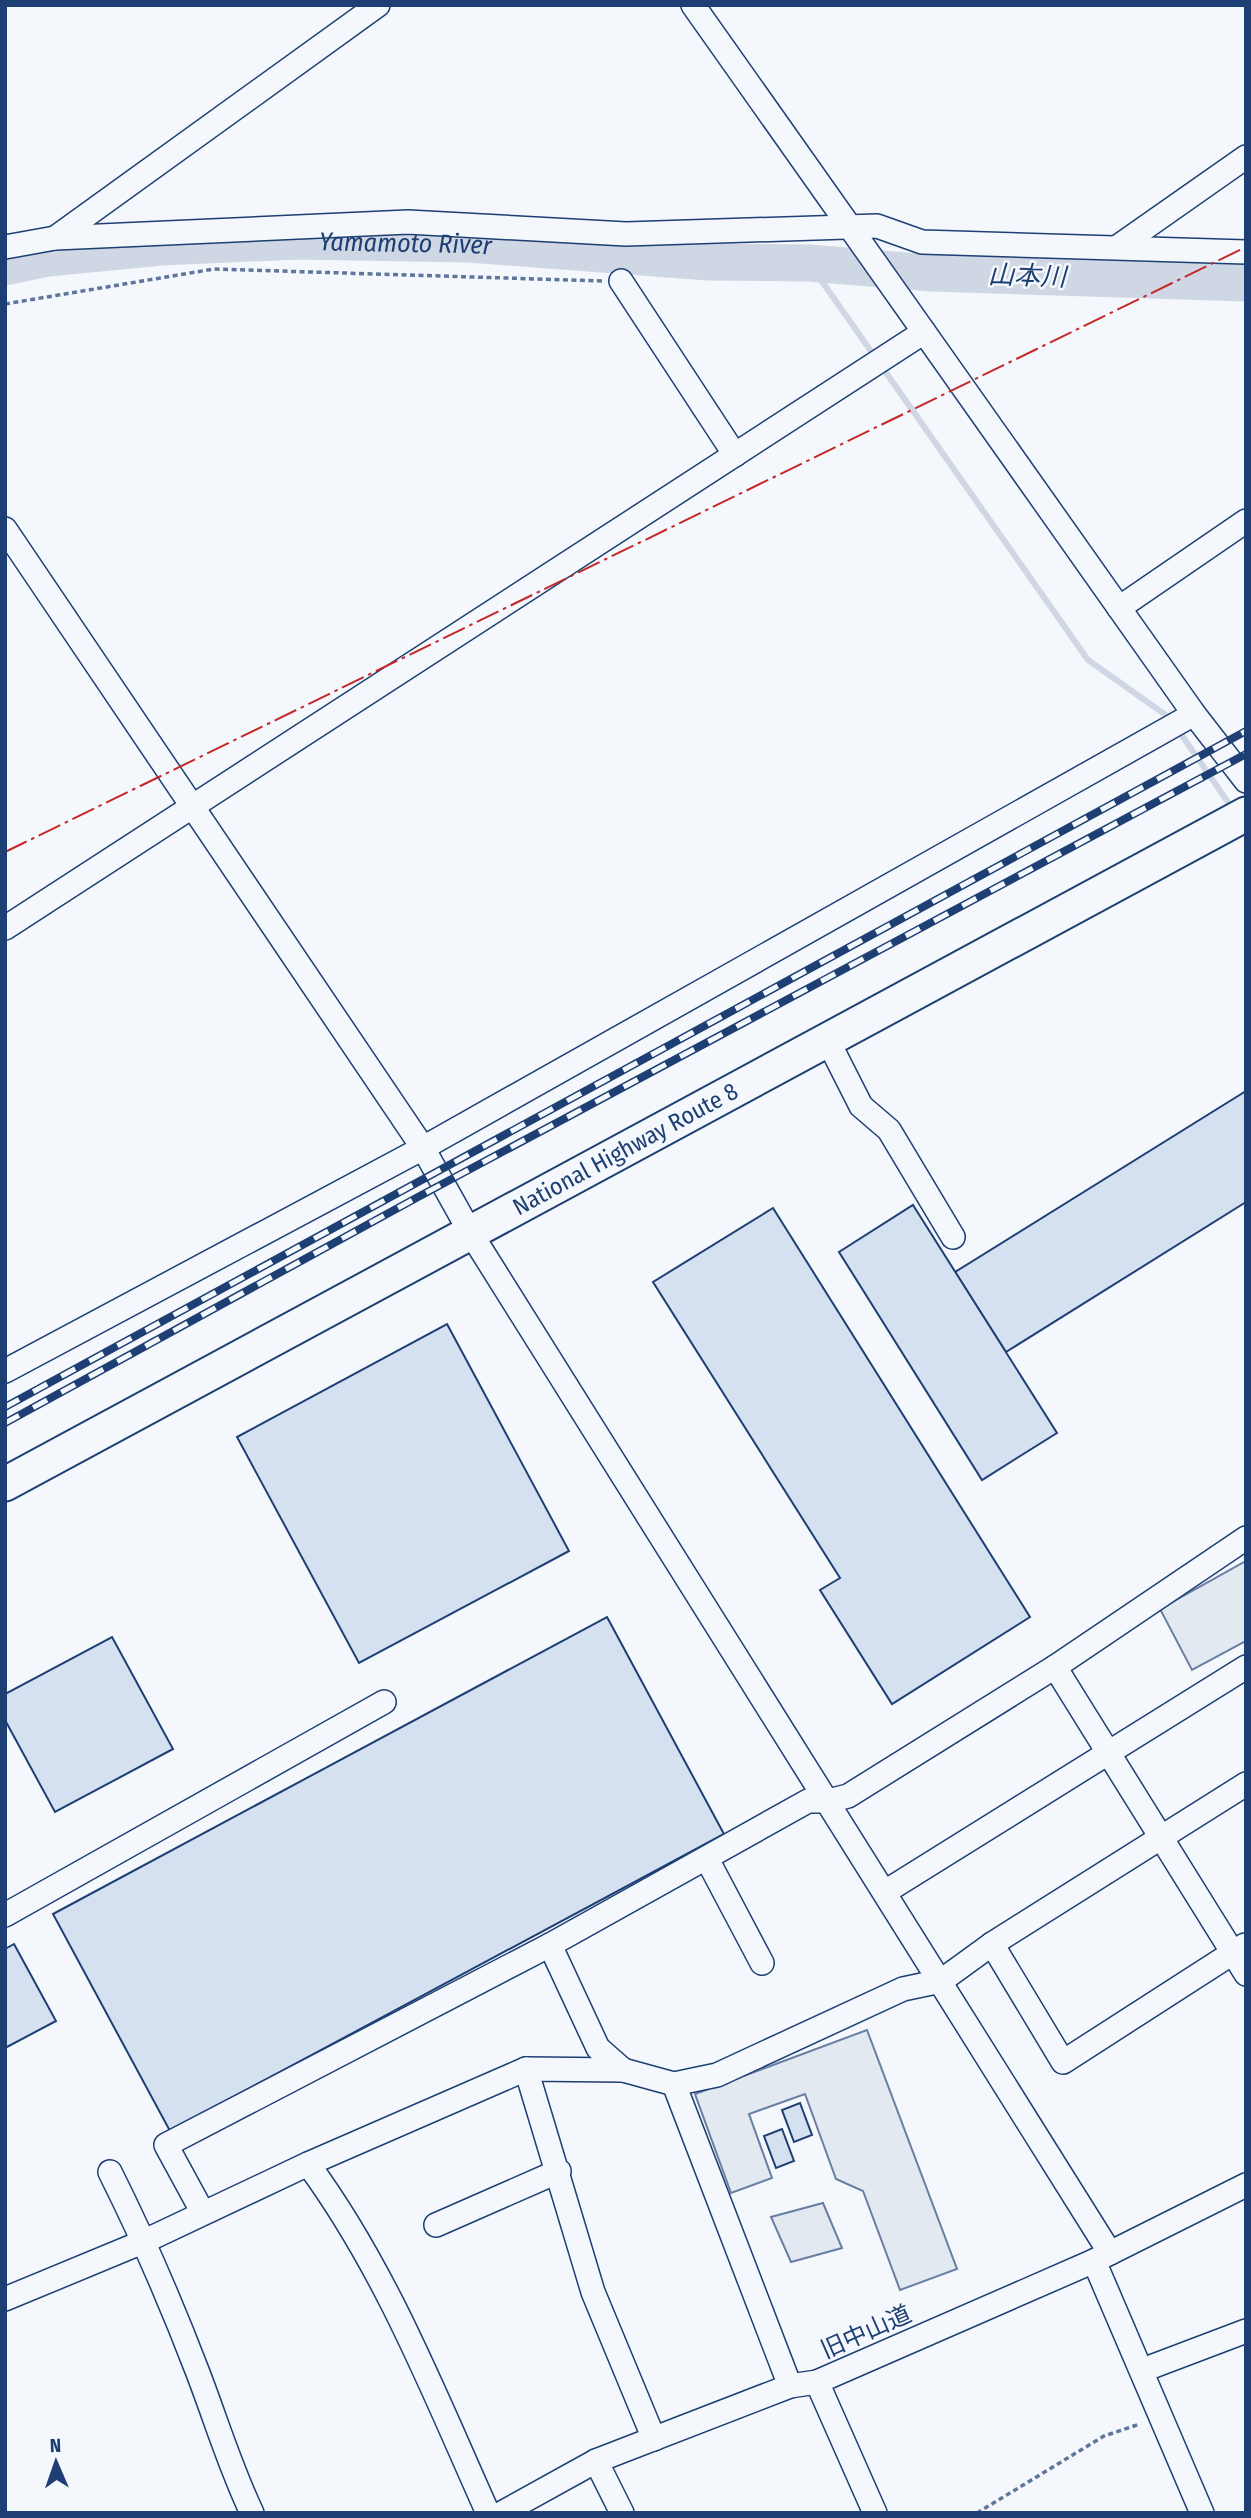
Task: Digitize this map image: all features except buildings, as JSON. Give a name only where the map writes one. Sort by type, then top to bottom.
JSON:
[{"type":"highway","name":"National Highway Route 8","points":[[5,1484],[1246,814]]},
{"type":"street","points":[[55,239],[378,5]]},
{"type":"street","points":[[693,5],[859,236],[1194,714],[1246,781]]},
{"type":"street","points":[[1119,246],[1246,158]]},
{"type":"street","points":[[5,247],[55,239],[408,222],[626,234],[859,236],[877,226],[922,242],[1246,252]]},
{"type":"street","points":[[621,281],[734,455]]},
{"type":"street","points":[[5,928],[924,332]]},
{"type":"street","points":[[1119,608],[1246,521]]},
{"type":"street","points":[[5,528],[423,1149],[470,1232],[941,1981],[1102,2257],[1143,2370],[1202,2513]]},
{"type":"street","points":[[5,1371],[423,1149],[1194,714]]},
{"type":"street","points":[[827,1039],[861,1106],[889,1130],[953,1237]]},
{"type":"street","points":[[202,2213],[166,2145],[550,1945],[808,1801],[828,1801],[848,1796],[1055,1667],[1246,1538]]},
{"type":"street","points":[[1055,1667],[1161,1838],[1239,1949],[1246,1974]]},
{"type":"street","points":[[886,1892],[1246,1667]]},
{"type":"street","points":[[5,1915],[384,1702]]},
{"type":"street","points":[[5,2299],[145,2241],[308,2164],[526,2069],[623,2070],[674,2084],[717,2075],[903,1989],[941,1981],[992,1944],[1246,1784]]},
{"type":"street","points":[[707,1859],[762,1963]]},
{"type":"street","points":[[992,1944],[1063,2062],[1239,1949]]},
{"type":"street","points":[[550,1945],[598,2048],[623,2070]]},
{"type":"street","points":[[526,2069],[559,2171],[593,2292],[654,2438]]},
{"type":"street","points":[[674,2084],[790,2386]]},
{"type":"street","points":[[308,2164],[341,2210],[399,2315],[488,2513]]},
{"type":"street","points":[[436,2225],[559,2171]]},
{"type":"street","points":[[110,2172],[145,2241],[199,2375],[230,2466],[252,2513]]},
{"type":"street","name":"旧中山道","points":[[502,2513],[596,2461],[790,2386],[817,2382],[1102,2257],[1246,2185]]},
{"type":"street","points":[[1143,2370],[1246,2331]]},
{"type":"street","points":[[817,2382],[875,2513]]},
{"type":"street","points":[[596,2461],[622,2513]]},
{"type":"path","points":[[5,304],[214,269],[621,281]]},
{"type":"path","points":[[976,2513],[1104,2436],[1163,2416]]},
{"type":"shaded area","points":[[1246,1561],[1246,1641],[1192,1670],[1160,1609]]},
{"type":"shaded area","points":[[867,2030],[957,2269],[900,2290],[863,2191],[836,2179],[805,2094],[749,2114],[772,2178],[731,2193],[695,2094]]},
{"type":"shaded area","points":[[823,2203],[842,2248],[791,2262],[771,2217]]},
{"type":"waterway","name":"Yamamoto River","points":[[5,267],[48,258],[161,247],[298,241],[469,244],[709,262],[809,263],[931,273],[1246,283]]},
{"type":"waterway","points":[[809,263],[1088,660],[1170,718],[1234,811]]},
{"type":"railway","points":[[5,1407],[1246,731]]},
{"type":"railway","points":[[5,1423],[418,1197],[1246,754]]},
{"type":"power","points":[[5,852],[1246,247]]},
{"type":"water label","name":"山本川","points":[[1027,276]]}]
